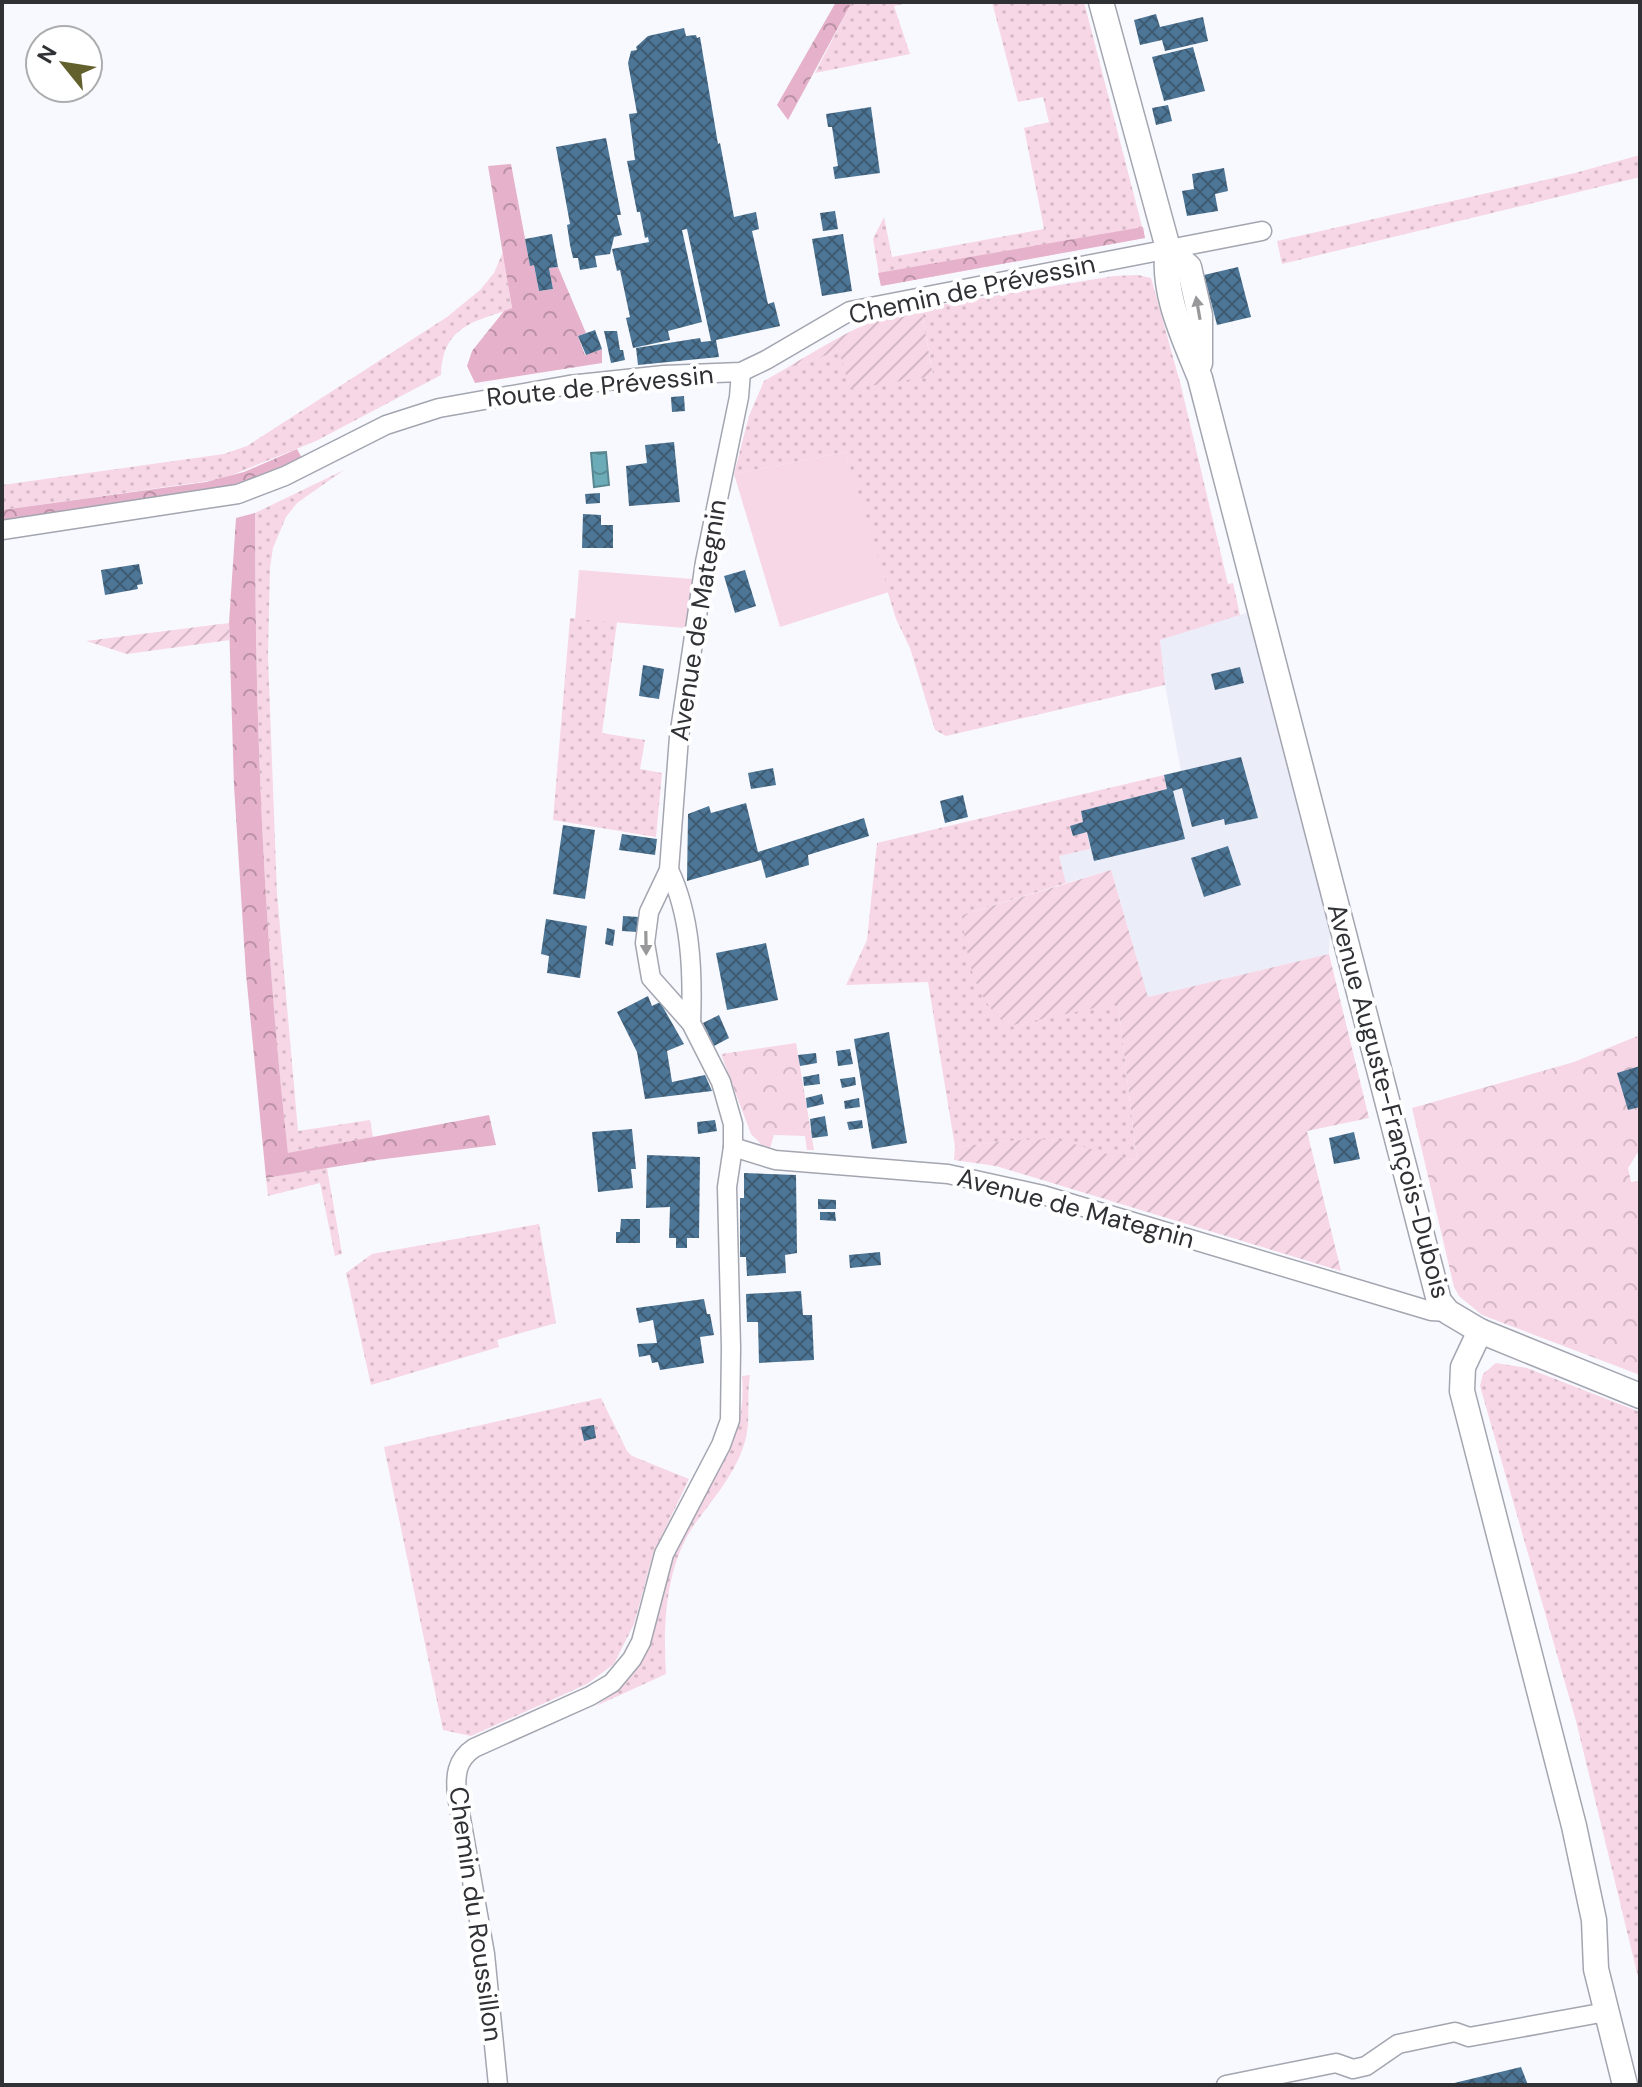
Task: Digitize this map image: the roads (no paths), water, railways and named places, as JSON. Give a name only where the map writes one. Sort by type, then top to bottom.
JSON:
[{"type":"main road","name":"Avenue Auguste-François-Dubois","points":[[1101,2],[1168,248],[1189,267],[1200,315],[1200,378],[1434,1286],[1439,1301],[1448,1312],[1480,1331]]},
{"type":"main road","points":[[1625,2085],[1596,1969],[1594,1920],[1574,1826],[1462,1391],[1463,1367],[1480,1331],[1640,1396]]},
{"type":"street","name":"Chemin de Prévessin","points":[[741,372],[850,311],[1262,231]]},
{"type":"street","name":"Route de Prévessin","points":[[2,530],[238,494],[261,487],[410,416],[483,398],[647,376],[741,372]]},
{"type":"street","name":"Avenue de Mategnin","points":[[741,372],[739,397],[705,562],[679,737],[669,870],[649,912],[646,926],[646,957],[651,978],[691,1023],[721,1082],[733,1124],[733,1147],[775,1160],[948,1174],[1043,1195],[1431,1311],[1448,1312]]},
{"type":"street","name":"Avenue de Mategnin","points":[[669,870],[684,916],[690,962],[691,1023]]},
{"type":"street","name":"Chemin du Roussillon","points":[[498,2085],[489,1980],[457,1796],[457,1770],[467,1753],[474,1748],[612,1683],[632,1659],[641,1642],[664,1554],[721,1445],[730,1420],[727,1187],[733,1147]]},
{"type":"street","points":[[1226,2085],[1336,2063],[1353,2069],[1366,2066],[1398,2044],[1455,2032],[1469,2037],[1606,2012]]},
{"type":"water","points":[[606,452],[609,485],[594,487],[591,453]]}]
